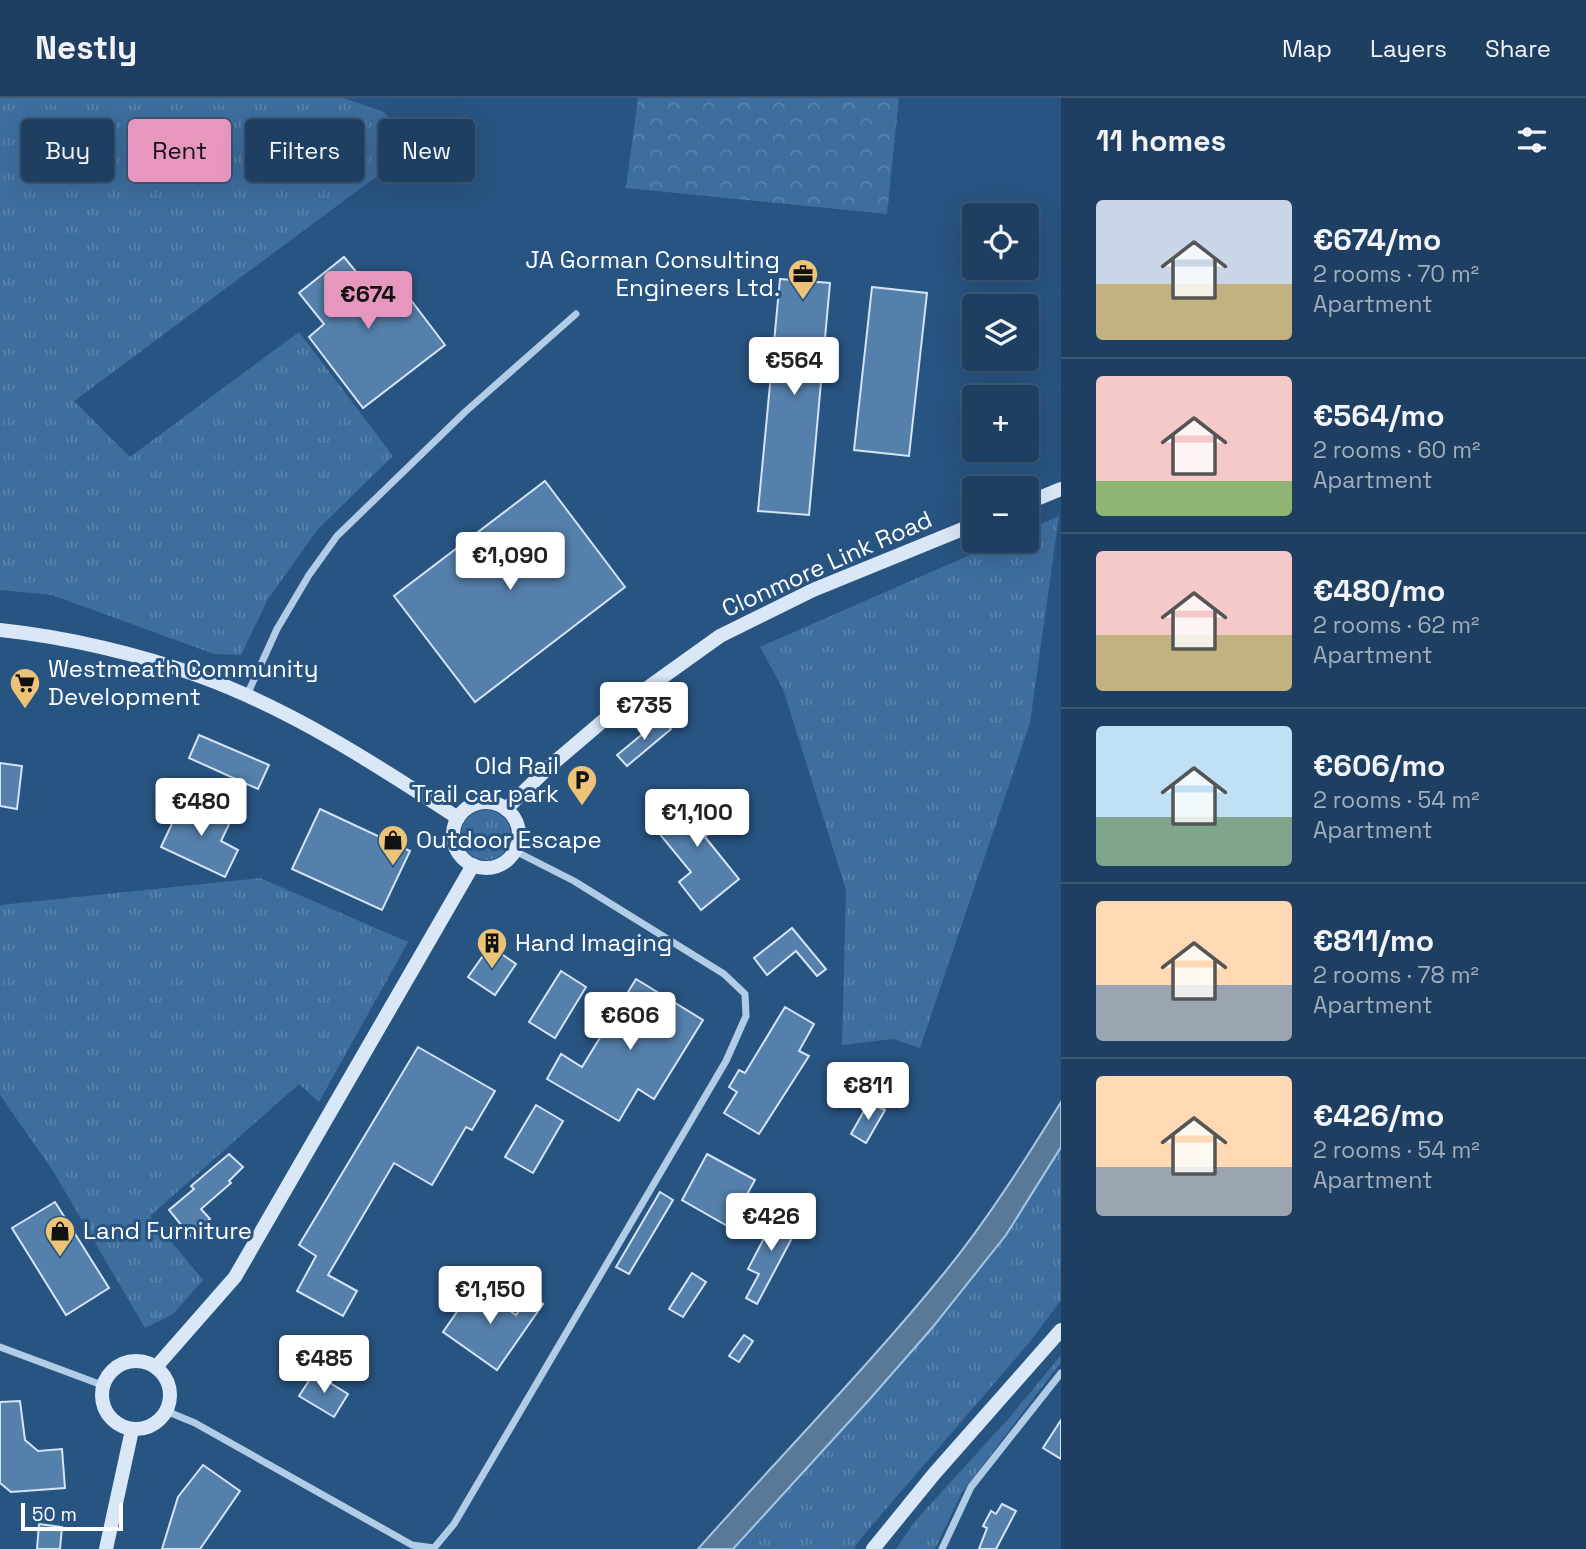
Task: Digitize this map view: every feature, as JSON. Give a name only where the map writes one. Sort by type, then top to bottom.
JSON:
[{"type":"main road","points":[[1039,498],[1061,489]]},
{"type":"main road","name":"Clonmore Link Road","points":[[506,808],[611,714],[720,636],[813,590],[962,529]]},
{"type":"main road","points":[[0,631],[97,647],[172,666],[247,696],[322,734],[458,817]]},
{"type":"main road","points":[[485,802],[506,808],[517,824],[518,843],[509,859],[491,868],[473,865],[463,859],[456,850],[453,839],[458,817],[475,804],[485,802]]},
{"type":"main road","points":[[156,1367],[235,1277],[473,865]]},
{"type":"main road","points":[[873,1549],[934,1474],[1061,1330]]},
{"type":"main road","points":[[135,1360],[156,1367],[168,1382],[170,1392],[166,1411],[152,1425],[132,1430],[113,1422],[107,1414],[101,1395],[102,1385],[115,1367],[135,1360]]},
{"type":"main road","points":[[106,1549],[132,1430]]},
{"type":"street","points":[[247,696],[277,629],[309,575],[337,536],[445,431],[576,314]]},
{"type":"street","points":[[166,1411],[195,1423],[412,1545],[434,1548],[454,1524],[726,1061],[746,1016],[745,994],[724,974],[574,881],[514,852]]},
{"type":"street","points":[[0,1346],[102,1385]]},
{"type":"street","points":[[942,1549],[971,1487],[1061,1373]]},
{"type":"green space","points":[[0,98],[343,98],[382,111],[391,119],[378,119],[378,175],[74,401],[130,457],[299,332],[393,456],[318,529],[268,599],[241,655],[214,654],[52,595],[0,590]]},
{"type":"green space","points":[[638,98],[899,98],[887,214],[626,188]]},
{"type":"green space","points":[[1059,516],[1030,723],[920,1048],[893,1039],[842,1045],[846,890],[783,689],[760,647],[975,553],[1039,553],[1039,525]]},
{"type":"green space","points":[[486,810],[504,817],[511,835],[504,853],[486,860],[468,853],[461,835],[468,817]]},
{"type":"green space","points":[[260,878],[408,942],[319,1102],[299,1084],[150,1216],[203,1280],[173,1314],[145,1328],[53,1171],[0,1095],[0,905]]},
{"type":"green space","points":[[1061,1147],[1061,1300],[1029,1343],[854,1549],[733,1549],[869,1400],[1006,1235]]},
{"type":"green space","points":[[1061,1355],[1061,1362],[961,1494],[935,1549],[896,1549],[915,1521],[1010,1417]]},
{"type":"shaded area","points":[[1061,1102],[1061,1147],[1006,1235],[932,1328],[733,1549],[698,1549],[945,1272],[991,1210]]},
{"type":"building","points":[[344,257],[370,289],[391,274],[445,345],[363,408],[309,337],[324,324],[299,293]]},
{"type":"building","points":[[780,279],[830,283],[809,515],[758,511]]},
{"type":"building","points":[[872,287],[927,293],[909,456],[854,450]]},
{"type":"building","points":[[545,481],[625,587],[475,702],[394,596]]},
{"type":"building","points":[[662,718],[671,729],[627,766],[617,755]]},
{"type":"building","points":[[199,735],[269,765],[258,789],[189,758]]},
{"type":"building","points":[[0,763],[22,766],[17,809],[0,806]]},
{"type":"building","points":[[696,790],[722,822],[705,837],[739,879],[701,910],[679,882],[691,872],[653,826]]},
{"type":"building","points":[[184,798],[231,820],[221,841],[238,850],[225,877],[161,847]]},
{"type":"building","points":[[320,809],[410,851],[382,910],[292,869]]},
{"type":"building","points":[[792,928],[826,969],[817,976],[796,951],[767,975],[754,958]]},
{"type":"building","name":"Hand Imaging","points":[[490,946],[516,964],[495,995],[468,977]]},
{"type":"building","points":[[561,971],[586,987],[555,1038],[529,1022]]},
{"type":"building","points":[[636,979],[703,1020],[654,1099],[638,1089],[619,1121],[547,1079],[561,1054],[582,1067]]},
{"type":"building","points":[[785,1007],[814,1024],[799,1051],[809,1056],[759,1134],[724,1113],[737,1092],[729,1087],[739,1070],[745,1073]]},
{"type":"building","points":[[418,1047],[495,1091],[472,1130],[466,1127],[432,1185],[394,1163],[328,1275],[357,1291],[343,1316],[297,1291],[316,1256],[299,1245]]},
{"type":"building","points":[[869,1102],[885,1110],[866,1143],[851,1134]]},
{"type":"building","points":[[536,1105],[563,1121],[533,1173],[505,1157]]},
{"type":"building","points":[[229,1154],[243,1167],[229,1181],[231,1183],[201,1209],[210,1219],[190,1236],[169,1210],[194,1189],[191,1186]]},
{"type":"building","points":[[707,1154],[755,1180],[729,1227],[682,1200]]},
{"type":"building","points":[[660,1192],[673,1200],[629,1274],[616,1267]]},
{"type":"building","name":"Land Furniture","points":[[55,1202],[109,1288],[66,1315],[12,1228]]},
{"type":"building","points":[[778,1211],[800,1223],[757,1304],[746,1298],[759,1274],[748,1269]]},
{"type":"building","points":[[692,1273],[706,1282],[683,1317],[669,1309]]},
{"type":"building","points":[[475,1286],[516,1315],[530,1295],[543,1304],[497,1370],[443,1332]]},
{"type":"building","points":[[744,1335],[753,1341],[739,1362],[729,1356]]},
{"type":"building","points":[[314,1373],[348,1394],[334,1417],[299,1396]]},
{"type":"building","points":[[20,1401],[25,1440],[38,1451],[62,1449],[65,1488],[11,1492],[0,1483],[0,1402]]},
{"type":"building","points":[[1061,1420],[1061,1459],[1043,1448]]},
{"type":"building","points":[[203,1465],[240,1491],[200,1549],[162,1549],[178,1497]]},
{"type":"building","points":[[1002,1504],[1016,1511],[996,1549],[979,1549],[987,1528],[983,1526],[991,1511],[996,1514]]},
{"type":"building","points":[[39,1524],[62,1527],[60,1549],[37,1549]]},
{"type":"place","name":"JA Gorman Consulting Engineers Ltd.","points":[[803,301]]},
{"type":"place","name":"Westmeath Community Development","points":[[25,710]]},
{"type":"place","name":"Old Rail Trail car park","points":[[582,807]]},
{"type":"place","name":"Outdoor Escape","points":[[393,867]]},
{"type":"place","name":"Hand Imaging","points":[[492,970]]},
{"type":"place","name":"Land Furniture","points":[[60,1258]]}]
